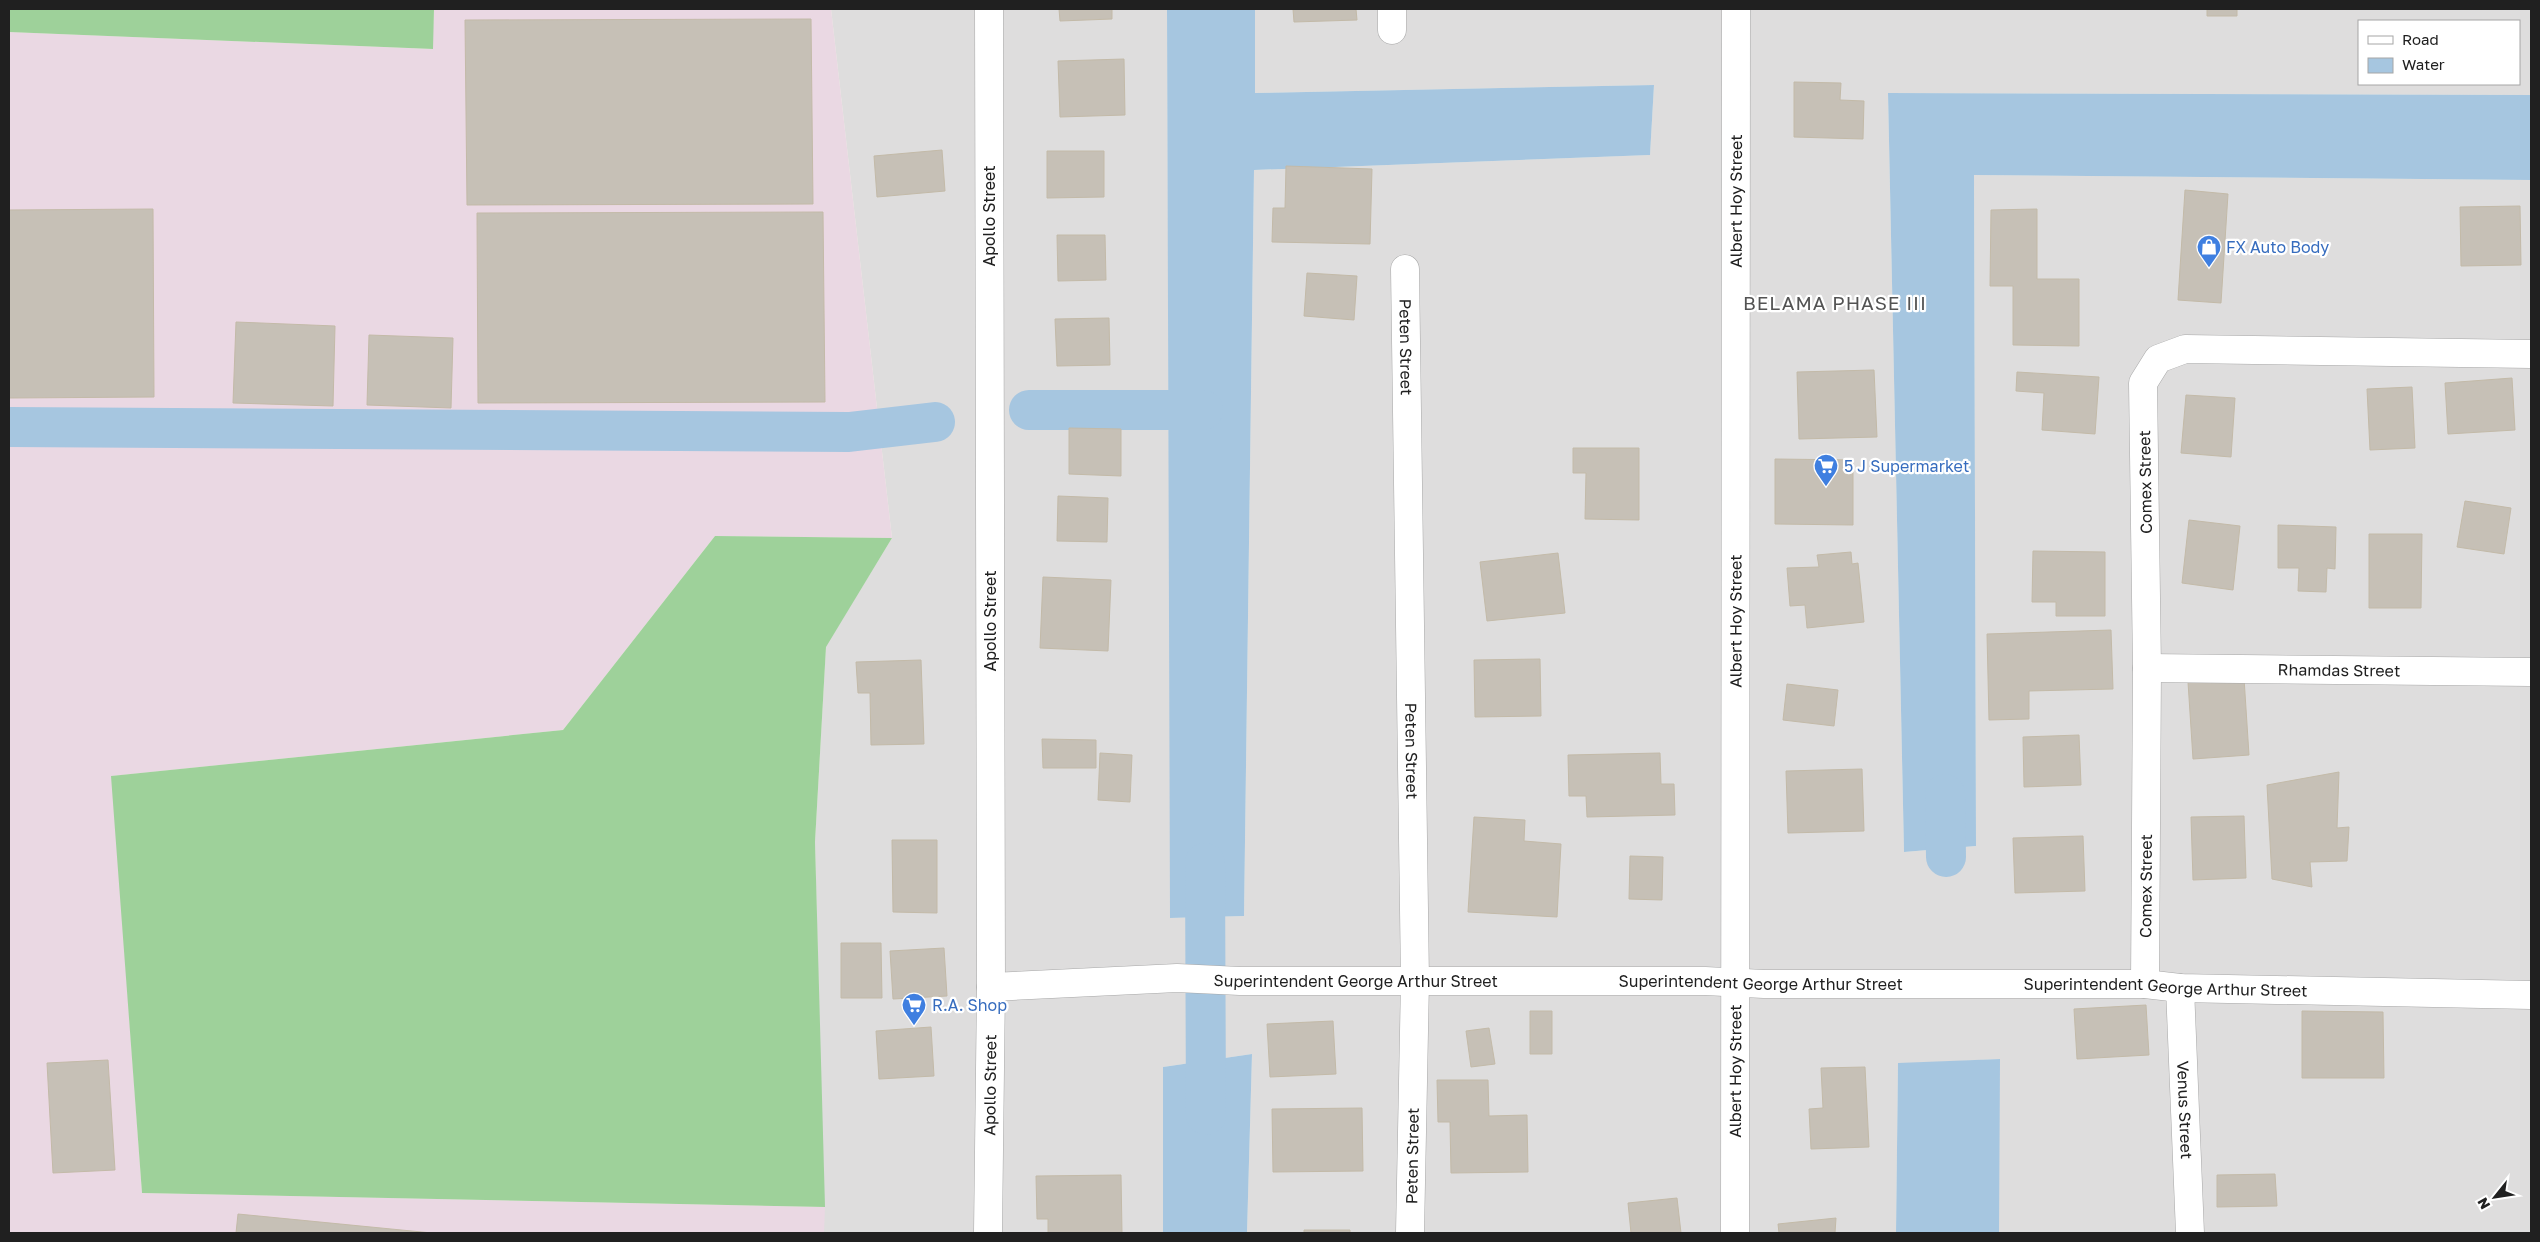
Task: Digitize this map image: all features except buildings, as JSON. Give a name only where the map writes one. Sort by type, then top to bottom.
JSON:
[{"type":"street","name":"Apollo Street","points":[[988,9],[991,986],[988,1233]]},
{"type":"street","name":"Albert Hoy Street","points":[[1735,1233],[1737,984],[1736,9]]},
{"type":"street","name":"Peten Street","points":[[1405,269],[1415,981],[1410,1233]]},
{"type":"street","name":"Comex Street","points":[[2145,984],[2147,668],[2143,382],[2158,359],[2185,349],[2531,354]]},
{"type":"street","name":"Rhamdas Street","points":[[2147,668],[2531,672]]},
{"type":"street","name":"Superintendent George Arthur Street","points":[[991,986],[1177,978],[1240,981],[1705,981],[1737,984],[2145,984],[2180,988],[2531,996]]},
{"type":"street","name":"Venus Street","points":[[2180,988],[2190,1233]]},
{"type":"shaded area","points":[[434,9],[831,9],[892,538],[715,536],[563,730],[112,776],[142,1193],[825,1207],[824,1233],[9,1233],[9,32],[432,49]]},
{"type":"shaded area","points":[[831,9],[1167,9],[1171,918],[1244,916],[1254,170],[1650,155],[1654,85],[1255,93],[1255,9],[2531,9],[2531,95],[1888,93],[1904,852],[1976,846],[1974,175],[2531,180],[2531,1233],[1999,1233],[1999,1059],[1898,1064],[1896,1233],[1247,1233],[1252,1054],[1163,1067],[1163,1233],[824,1233],[815,842],[826,646],[892,538]]},
{"type":"green space","points":[[9,9],[434,9],[433,49],[9,32]]},
{"type":"green space","points":[[715,536],[892,538],[826,647],[815,842],[825,1207],[142,1193],[111,776],[563,730]]},
{"type":"water","points":[[1167,9],[1255,9],[1255,93],[1654,85],[1650,155],[1254,170],[1244,916],[1170,918]]},
{"type":"water","points":[[1888,93],[2531,95],[2531,180],[1974,175],[1976,846],[1904,852]]},
{"type":"water","points":[[1252,1054],[1247,1233],[1163,1233],[1163,1067]]},
{"type":"water","points":[[2000,1059],[1999,1233],[1896,1233],[1898,1063]]},
{"type":"waterway","points":[[1029,410],[1203,410]]},
{"type":"waterway","points":[[9,427],[849,432],[935,422]]},
{"type":"waterway","points":[[1945,794],[1946,857]]},
{"type":"waterway","points":[[1205,863],[1206,1115]]},
{"type":"place","name":"FX Auto Body","points":[[2209,268]]},
{"type":"place","name":"5 J Supermarket","points":[[1826,487]]},
{"type":"place","name":"R.A. Shop","points":[[914,1026]]},
{"type":"district","name":"BELAMA PHASE III","points":[[1835,303]]}]
